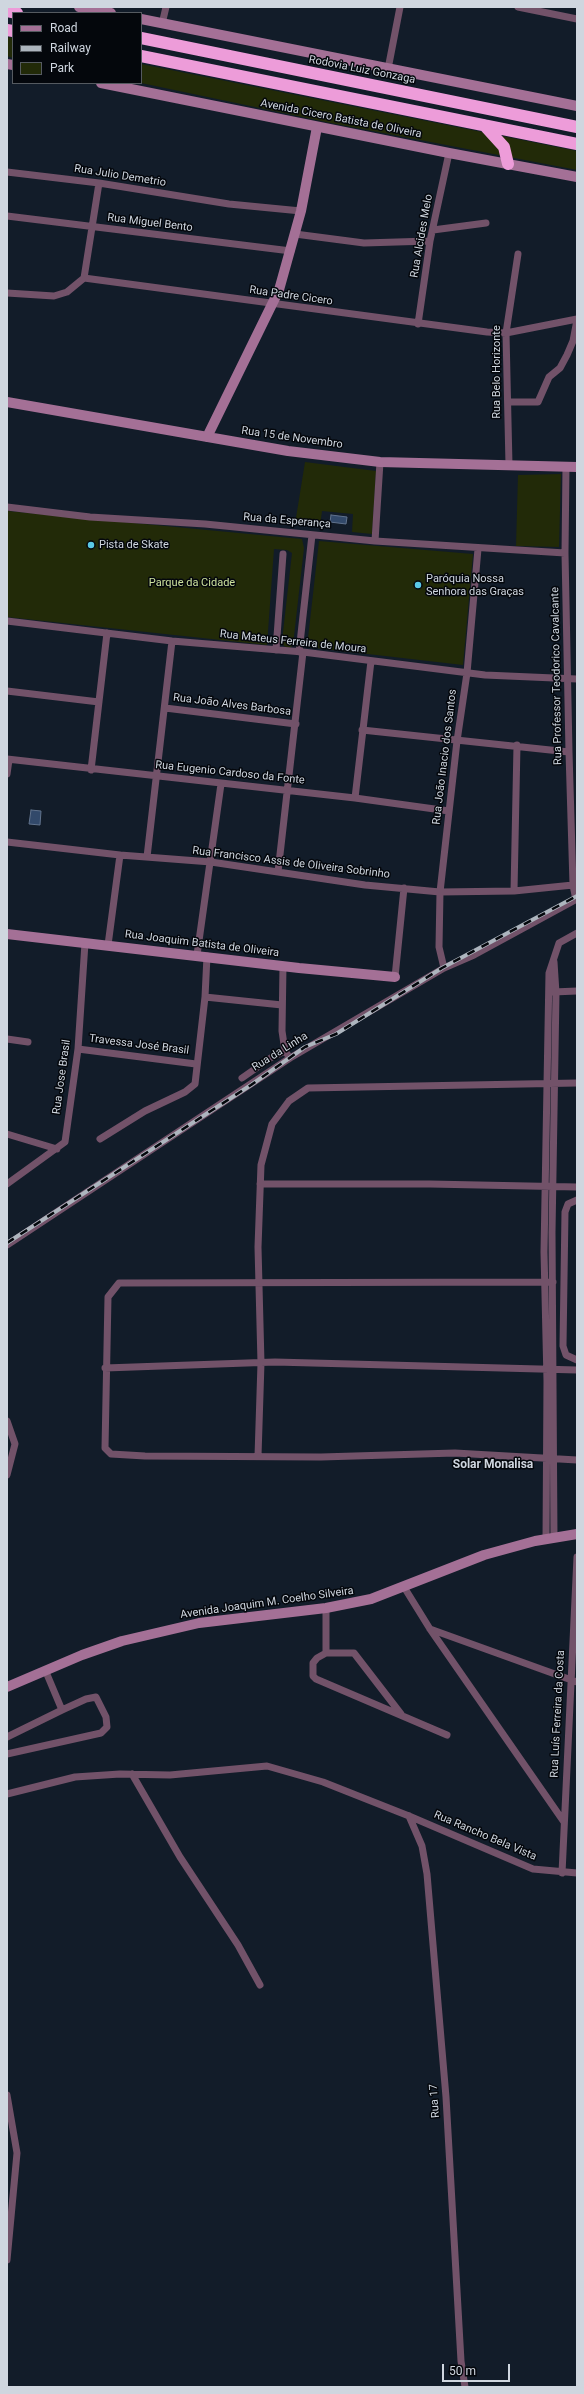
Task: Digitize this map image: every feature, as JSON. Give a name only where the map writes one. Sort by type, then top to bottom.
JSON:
[{"type":"highway","name":"Rodovia Luiz Gonzaga","points":[[142,38],[577,127]]},
{"type":"highway","points":[[142,56],[577,144]]},
{"type":"highway","points":[[484,125],[504,147],[508,164]]},
{"type":"main road","points":[[79,7],[106,12]]},
{"type":"main road","points":[[142,19],[577,106]]},
{"type":"main road","name":"Avenida Cicero Batista de Oliveira","points":[[106,84],[448,153],[577,176]]},
{"type":"main road","points":[[207,437],[273,305],[291,251],[301,211],[317,127]]},
{"type":"main road","name":"Rua 15 de Novembro","points":[[7,402],[207,437],[288,450],[380,462],[509,466],[577,466]]},
{"type":"main road","name":"Rua Joaquim Batista de Oliveira","points":[[7,934],[283,966],[395,977]]},
{"type":"main road","name":"Avenida Joaquim M. Coelho Silveira","points":[[7,1687],[46,1672],[82,1655],[115,1644],[177,1628],[229,1618],[326,1608],[371,1599],[484,1555],[577,1534]]},
{"type":"street","points":[[162,24],[166,7]]},
{"type":"street","points":[[388,68],[400,7]]},
{"type":"street","points":[[518,7],[577,19]]},
{"type":"street","name":"Rua Alcides Melo","points":[[418,324],[430,242],[448,153]]},
{"type":"street","name":"Rua Julio Demetrio","points":[[7,172],[99,182],[229,204],[301,211]]},
{"type":"street","points":[[7,293],[54,296],[67,292],[84,278],[99,182]]},
{"type":"street","name":"Rua Miguel Bento","points":[[7,216],[291,251]]},
{"type":"street","points":[[433,230],[486,223]]},
{"type":"street","points":[[295,234],[364,243],[430,242]]},
{"type":"street","name":"Rua Belo Horizonte","points":[[509,466],[506,333],[518,254]]},
{"type":"street","name":"Rua Padre Cicero","points":[[84,278],[418,324],[506,333],[577,319]]},
{"type":"street","points":[[508,402],[538,402],[549,377],[560,368],[567,355],[573,340],[577,319]]},
{"type":"street","points":[[375,541],[380,462]]},
{"type":"street","name":"Rua Professor Teodorico Cavalcante","points":[[566,466],[565,553],[569,679],[569,752],[573,885],[576,899]]},
{"type":"street","name":"Rua da Esperança","points":[[7,507],[90,517],[205,524],[375,541],[478,549],[565,553]]},
{"type":"street","points":[[278,872],[296,724],[312,535]]},
{"type":"street","name":"Rua João Inacio dos Santos","points":[[444,968],[440,956],[438,936],[440,892],[457,741],[467,673],[478,549]]},
{"type":"street","points":[[276,650],[282,554]]},
{"type":"street","name":"Rua Mateus Ferreira de Moura","points":[[7,621],[172,641],[301,652],[467,673],[577,679]]},
{"type":"street","points":[[91,770],[107,633]]},
{"type":"street","points":[[147,857],[172,641]]},
{"type":"street","points":[[355,798],[371,661]]},
{"type":"street","points":[[7,691],[99,702]]},
{"type":"street","name":"Rua João Alves Barbosa","points":[[165,708],[296,724]]},
{"type":"street","points":[[362,730],[457,741],[517,745],[569,752]]},
{"type":"street","points":[[514,891],[517,745]]},
{"type":"street","points":[[7,774],[8,759]]},
{"type":"street","name":"Rua Eugenio Cardoso da Fonte","points":[[8,759],[91,770],[288,790],[449,811]]},
{"type":"street","points":[[100,1139],[145,1111],[191,1088],[196,1079],[196,1064],[205,997],[202,956],[211,862],[221,784]]},
{"type":"street","name":"Rua Francisco Assis de Oliveira Sobrinho","points":[[7,842],[120,855],[211,862],[278,872],[440,892],[514,891],[573,885]]},
{"type":"street","points":[[108,945],[120,855]]},
{"type":"street","points":[[395,977],[404,888]]},
{"type":"street","name":"Rua da Linha","points":[[7,1245],[290,1058],[444,968],[474,955],[576,899]]},
{"type":"street","points":[[550,1539],[550,1370],[553,1282],[555,1083],[553,960],[559,943],[577,933]]},
{"type":"street","name":"Rua Jose Brasil","points":[[7,1184],[57,1149],[64,1142],[78,1049],[85,943]]},
{"type":"street","points":[[283,966],[282,1032],[285,1051],[290,1058]]},
{"type":"street","points":[[553,992],[577,992]]},
{"type":"street","points":[[550,1370],[545,1284],[548,1082],[553,992]]},
{"type":"street","points":[[205,997],[282,1005]]},
{"type":"street","points":[[7,1039],[28,1042]]},
{"type":"street","name":"Travessa José Brasil","points":[[78,1049],[196,1064]]},
{"type":"street","points":[[242,1078],[260,1064],[285,1051]]},
{"type":"street","points":[[258,1456],[261,1363],[259,1282],[261,1164],[272,1124],[289,1101],[308,1088],[548,1082],[577,1083]]},
{"type":"street","points":[[7,1134],[57,1149]]},
{"type":"street","points":[[260,1184],[430,1184],[577,1187]]},
{"type":"street","points":[[577,1200],[570,1202],[565,1212],[563,1346],[566,1356],[577,1360]]},
{"type":"street","points":[[553,1282],[545,1284],[259,1282],[119,1283],[108,1297],[105,1368],[105,1448],[111,1454],[258,1456],[455,1453],[577,1460]]},
{"type":"street","points":[[105,1368],[261,1363],[382,1364],[577,1370]]},
{"type":"street","points":[[7,1421],[15,1444],[7,1475]]},
{"type":"street","name":"Rua Luís Ferreira da Costa","points":[[562,1873],[574,1681],[577,1557]]},
{"type":"street","points":[[404,1587],[430,1629],[564,1822]]},
{"type":"street","points":[[326,1608],[326,1653]]},
{"type":"street","points":[[430,1629],[574,1681]]},
{"type":"street","points":[[401,1714],[354,1653],[326,1653],[317,1658],[313,1663],[312,1670],[316,1679],[401,1714],[447,1735]]},
{"type":"street","points":[[46,1672],[62,1710]]},
{"type":"street","points":[[7,1737],[86,1699],[96,1697],[106,1717],[107,1727],[101,1733],[7,1754]]},
{"type":"street","name":"Rua Rancho Bela Vista","points":[[7,1794],[75,1776],[132,1774],[170,1775],[267,1766],[323,1782],[409,1816],[532,1869],[562,1873],[577,1873]]},
{"type":"street","points":[[132,1774],[180,1857],[238,1945],[260,1985]]},
{"type":"street","name":"Rua 17","points":[[409,1816],[422,1846],[427,1874],[446,2097],[461,2361],[465,2387]]},
{"type":"street","points":[[7,2095],[17,2154],[7,2260]]},
{"type":"green space","points":[[7,37],[12,38],[12,58],[7,56]]},
{"type":"green space","points":[[142,64],[577,151],[577,170],[331,123],[142,83]]},
{"type":"green space","points":[[305,462],[376,471],[372,534],[352,532],[353,514],[322,511],[320,526],[295,524]]},
{"type":"green space","points":[[561,474],[559,547],[516,546],[518,475]]},
{"type":"green space","name":"Parque da Cidade","points":[[7,511],[302,539],[304,548],[293,645],[290,648],[284,646],[282,641],[292,553],[287,550],[274,549],[267,645],[7,617]]},
{"type":"green space","points":[[319,541],[473,554],[463,665],[307,647]]},
{"type":"water","points":[[331,515],[347,517],[346,524],[330,522]]},
{"type":"water","points":[[31,810],[41,811],[40,825],[29,824]]},
{"type":"railway","points":[[7,1243],[251,1085],[305,1047],[336,1034],[442,968],[577,896]]},
{"type":"place","name":"Pista de Skate","points":[[91,545]]},
{"type":"place","name":"Paróquia Nossa Senhora das Graças","points":[[418,585]]},
{"type":"district","name":"Solar Monalisa","points":[[493,1465]]}]
